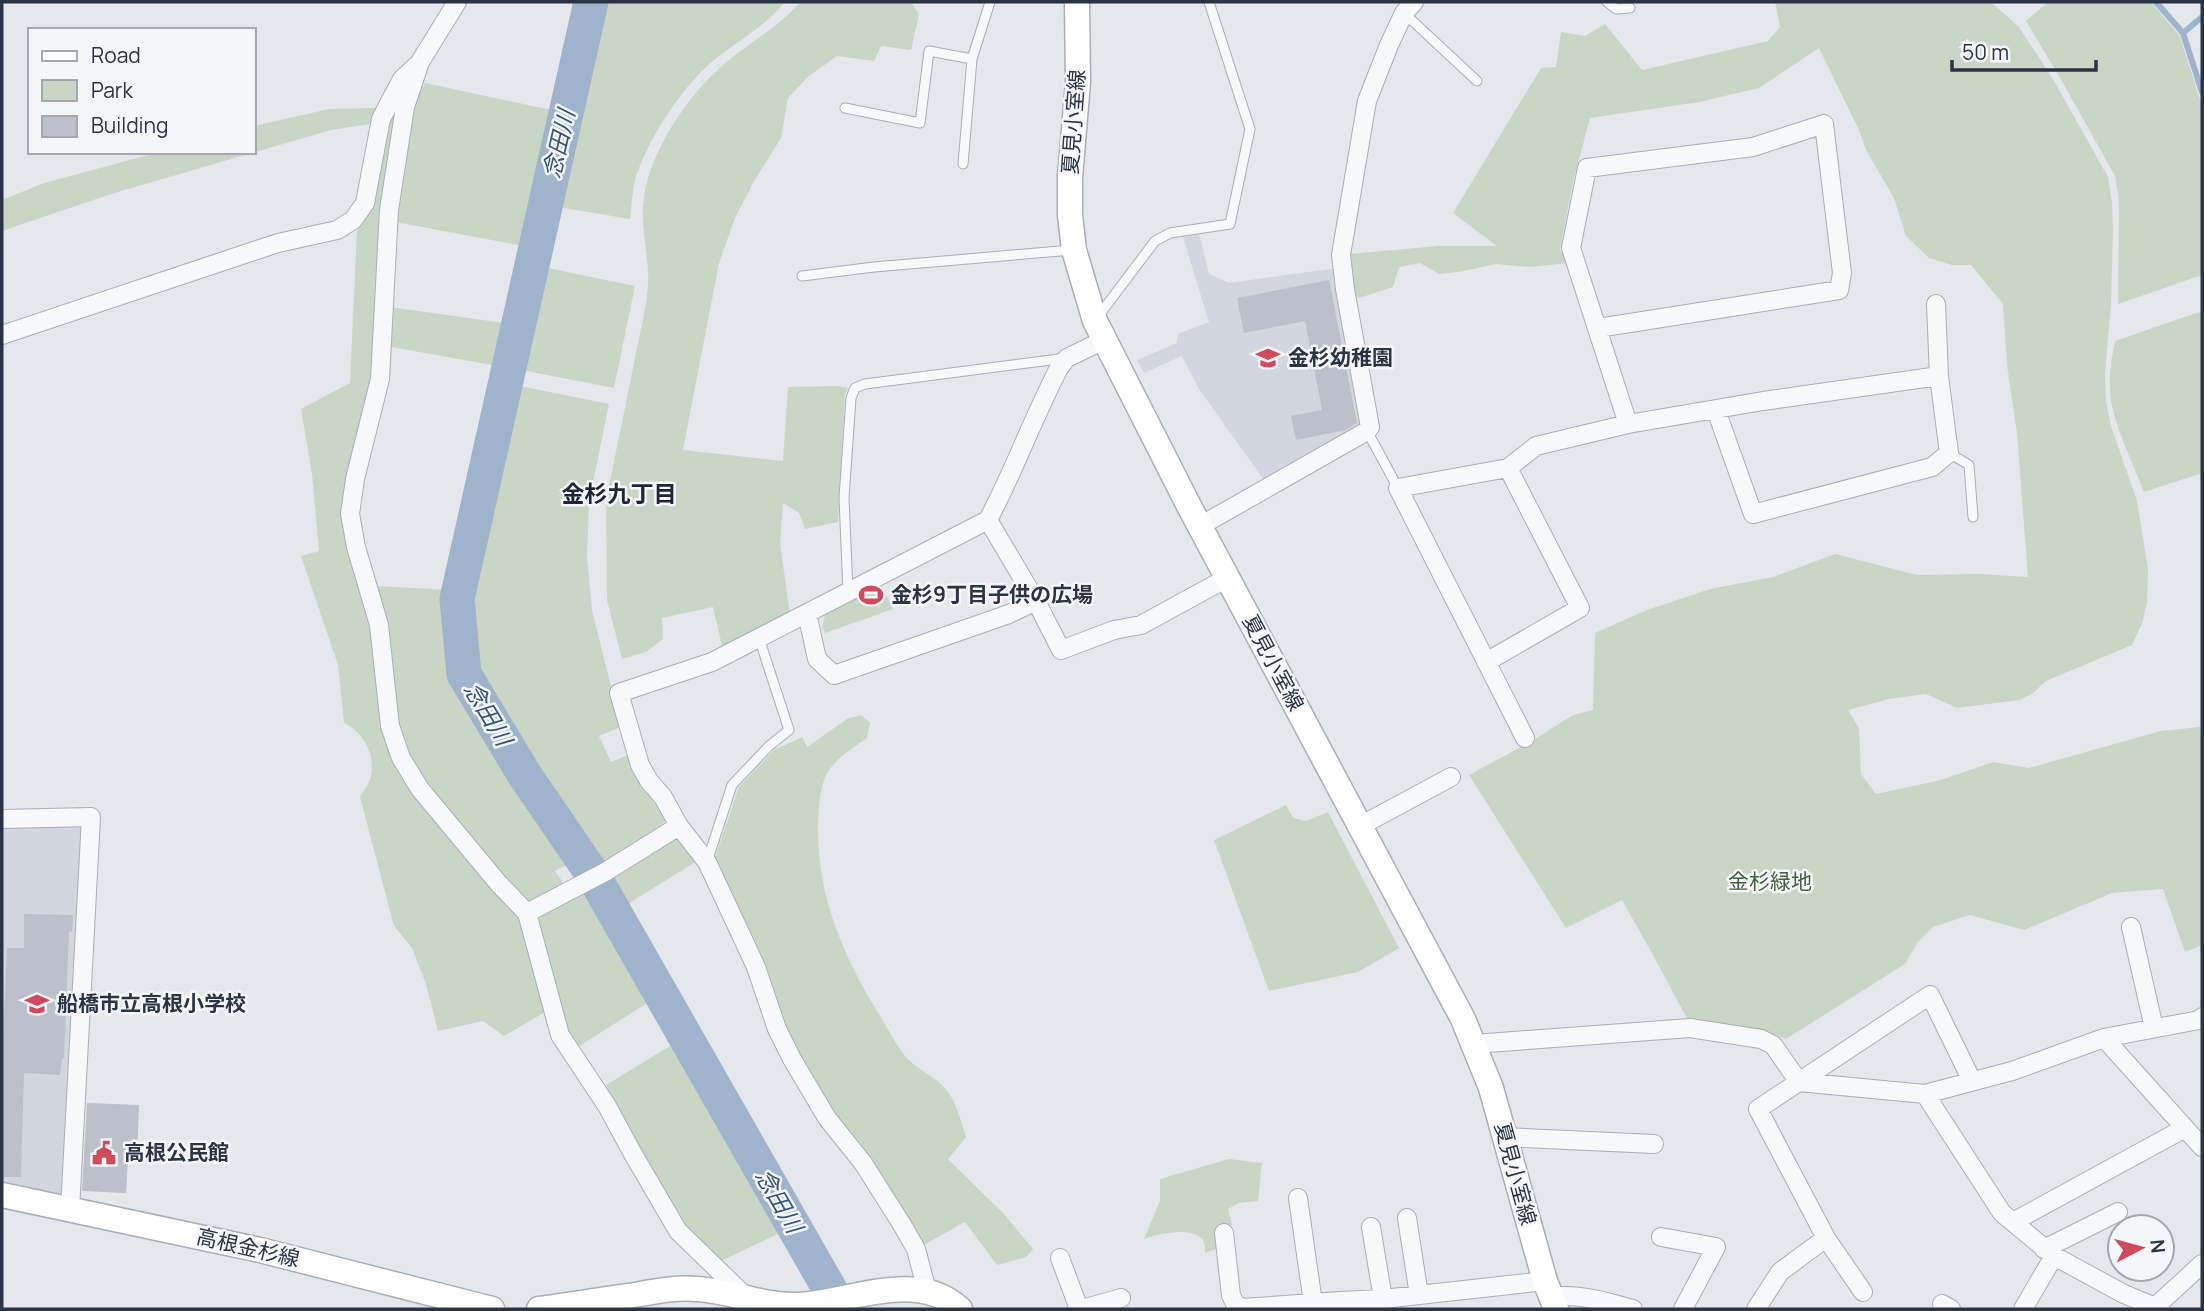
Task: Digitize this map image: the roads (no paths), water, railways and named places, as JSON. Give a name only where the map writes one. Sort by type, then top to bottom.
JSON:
[{"type":"main road","name":"夏見小室線","points":[[1077,2],[1078,82],[1070,177],[1070,215],[1074,250],[1099,330],[1227,578],[1463,1019],[1505,1137],[1551,1296]]},
{"type":"main road","name":"高根金杉線","points":[[2,1195],[260,1250],[492,1309]]},
{"type":"main road","points":[[539,1309],[672,1289],[697,1289],[790,1306],[919,1290],[947,1298],[960,1309]]},
{"type":"street","points":[[457,2],[420,62],[405,107],[389,211],[380,379],[355,479],[350,514],[356,547],[379,625],[390,726],[401,758],[420,789],[527,914],[560,1034],[607,1106],[678,1231],[746,1297]]},
{"type":"street","points":[[1200,526],[1367,431],[1370,426],[1341,255],[1367,101],[1389,45],[1409,7]]},
{"type":"street","points":[[2,335],[278,243],[337,230],[353,220],[365,203],[381,119],[402,79],[420,62]]},
{"type":"street","points":[[1598,328],[1839,290],[1842,273],[1824,124],[1753,147],[1587,168],[1571,247],[1628,424]]},
{"type":"street","points":[[1716,410],[1753,514],[1932,467],[1949,453],[1939,376],[1936,304]]},
{"type":"street","points":[[919,1290],[916,1249],[876,1181],[827,1118],[792,1059],[777,1029],[756,967],[707,862],[679,826],[663,797],[640,765],[619,693],[712,662],[988,520],[1059,369],[1067,358],[1099,330]]},
{"type":"street","points":[[1525,738],[1398,488],[1508,468],[1536,446],[1628,424],[1939,376]]},
{"type":"street","points":[[1486,662],[1580,608],[1508,468]]},
{"type":"street","points":[[988,520],[1036,601],[1061,650],[1114,630],[1141,625],[1227,578]]},
{"type":"street","points":[[807,613],[817,659],[834,675],[1009,614],[1036,601]]},
{"type":"street","points":[[1360,826],[1451,777]]},
{"type":"street","points":[[2,819],[92,817],[70,1210]]},
{"type":"street","points":[[527,914],[604,873],[679,826]]},
{"type":"street","points":[[2131,927],[2154,1028]]},
{"type":"street","points":[[1863,1292],[1826,1238],[1758,1109],[1930,995],[1972,1081]]},
{"type":"street","points":[[1474,1044],[1690,1028],[1761,1039],[1773,1045],[1799,1082],[1925,1094],[2012,1071],[2104,1038],[2201,1020]]},
{"type":"street","points":[[2104,1038],[2202,1147]]},
{"type":"street","points":[[1925,1094],[2002,1213],[2049,1253],[2120,1302],[2157,1308],[2202,1265]]},
{"type":"street","points":[[2013,1222],[2185,1128]]},
{"type":"street","points":[[1505,1137],[1654,1144]]},
{"type":"street","points":[[1298,1198],[1313,1303]]},
{"type":"street","points":[[2023,1309],[2049,1253],[2118,1212]]},
{"type":"street","points":[[1408,1218],[1419,1294]]},
{"type":"street","points":[[1371,1227],[1382,1299]]},
{"type":"street","points":[[1224,1233],[1231,1295],[1235,1304],[1243,1308],[1313,1303],[1338,1305],[1419,1294],[1566,1295],[1633,1309]]},
{"type":"street","points":[[1661,1237],[1716,1247],[1683,1309]]},
{"type":"street","points":[[1756,1309],[1780,1272],[1826,1238]]},
{"type":"street","points":[[1060,1258],[1080,1309],[1121,1298]]},
{"type":"lane","points":[[962,164],[972,59],[990,2]]},
{"type":"lane","points":[[1099,330],[1155,241],[1170,233],[1230,223],[1250,129],[1209,2]]},
{"type":"lane","points":[[1607,2],[1616,9],[1630,8]]},
{"type":"lane","points":[[1409,7],[1478,81]]},
{"type":"lane","points":[[845,108],[920,123],[929,51],[972,59]]},
{"type":"lane","points":[[802,276],[874,267],[1074,250]]},
{"type":"lane","points":[[848,592],[844,498],[855,388],[865,384],[1067,358]]},
{"type":"lane","points":[[1367,431],[1398,488]]},
{"type":"lane","points":[[1949,453],[1969,465],[1973,517]]},
{"type":"lane","points":[[707,862],[732,785],[769,746],[789,730],[759,638]]},
{"type":"waterway","name":"念田川","points":[[591,2],[457,599],[464,674],[524,774],[593,875],[841,1309]]},
{"type":"waterway","points":[[2156,2],[2183,33],[2202,92]]},
{"type":"waterway","points":[[2183,33],[2202,17]]},
{"type":"place","name":"金杉幼稚園","points":[[1268,358]]},
{"type":"place","name":"金杉9丁目子供の広場","points":[[871,595]]},
{"type":"place","name":"船橋市立高根小学校","points":[[37,1004]]},
{"type":"place","name":"高根公民館","points":[[104,1153]]},
{"type":"district","name":"金杉九丁目","points":[[619,494]]},
{"type":"park label","name":"金杉緑地","points":[[1770,882]]}]
